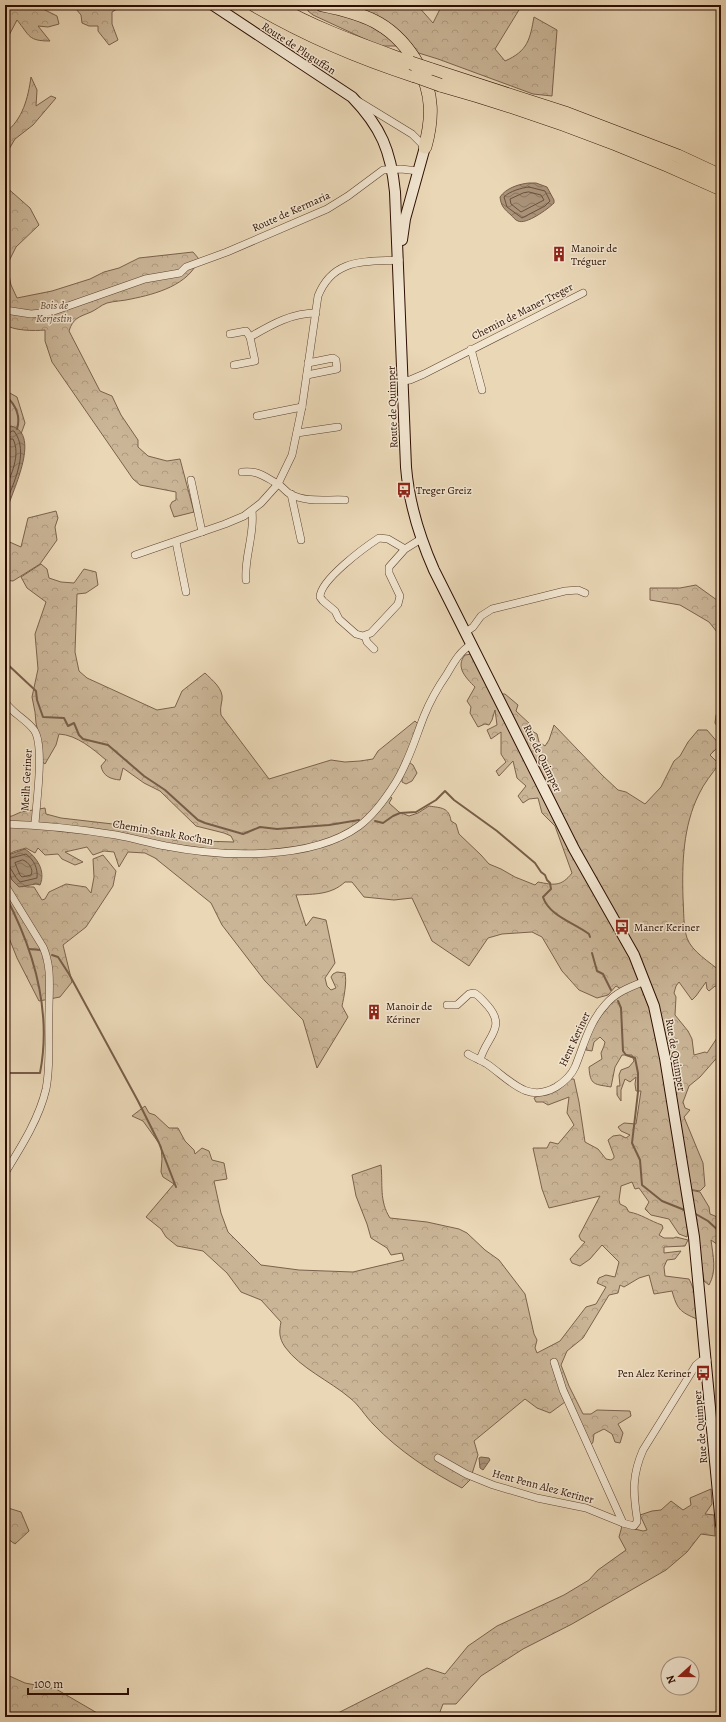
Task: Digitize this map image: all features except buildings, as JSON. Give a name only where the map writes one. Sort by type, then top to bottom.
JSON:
[{"type":"highway","points":[[254,5],[287,24],[332,45],[415,76],[524,109],[610,141],[721,189]]},
{"type":"highway","points":[[274,5],[295,17],[348,40],[411,63],[568,114],[678,156],[721,176]]},
{"type":"highway","points":[[322,5],[349,11],[373,21],[395,34],[404,44],[422,72],[429,88],[430,123],[425,147]]},
{"type":"main road","name":"Route de Pluguffan","points":[[213,5],[352,97],[366,112],[378,130],[388,151],[392,169]]},
{"type":"main road","points":[[399,260],[405,219],[425,147]]},
{"type":"main road","name":"Route de Quimper","points":[[392,169],[395,192],[399,260],[408,488],[413,515],[421,539],[466,632]]},
{"type":"main road","name":"Rue de Quimper","points":[[466,632],[574,849],[626,941],[645,981],[654,1006],[662,1039],[687,1188],[698,1269],[721,1520]]},
{"type":"street","name":"Route de Pluguffan","points":[[352,97],[412,134],[425,147]]},
{"type":"street","name":"Route de Kermaria","points":[[5,310],[31,314],[51,312],[145,279],[176,274],[191,265],[323,211],[348,196],[383,170],[392,169],[418,172]]},
{"type":"street","points":[[135,555],[235,521],[252,511],[278,484],[289,466],[297,433],[321,289],[334,271],[356,262],[399,260]]},
{"type":"street","name":"Chemin de Maner Treger","points":[[403,381],[416,378],[583,293]]},
{"type":"street","points":[[250,337],[275,323],[292,316],[303,313],[316,313]]},
{"type":"street","points":[[230,334],[246,331],[250,337],[255,361],[234,365]]},
{"type":"street","name":"Chemin de Maner Treger","points":[[471,349],[482,390]]},
{"type":"street","points":[[307,376],[337,369],[338,367],[336,360],[333,358],[308,363]]},
{"type":"street","points":[[257,416],[302,407]]},
{"type":"street","points":[[297,433],[338,427]]},
{"type":"street","points":[[242,472],[256,471],[278,484],[291,494],[317,501],[325,499],[345,500]]},
{"type":"street","points":[[191,480],[202,532]]},
{"type":"street","points":[[291,494],[301,540]]},
{"type":"street","points":[[246,580],[245,570],[253,521],[252,511]]},
{"type":"street","points":[[405,549],[388,539],[379,538],[343,565],[321,589],[320,596],[335,611],[338,619],[356,634],[365,636],[371,633],[398,604],[400,599],[399,592],[389,570],[405,549],[421,539]]},
{"type":"street","points":[[176,542],[186,592]]},
{"type":"street","points":[[466,632],[473,627],[481,616],[492,609],[570,590],[578,590],[585,593]]},
{"type":"street","points":[[365,636],[367,642],[374,649]]},
{"type":"street","name":"Chemin Stank Roc'han","points":[[5,824],[35,824],[116,835],[166,846],[221,854],[284,851],[310,847],[334,840],[355,830],[366,821],[394,784],[408,762],[420,726],[432,698],[462,652],[472,644]]},
{"type":"street","name":"Meilh Geriner","points":[[5,702],[33,728],[38,738],[38,776],[35,824]]},
{"type":"street","points":[[5,885],[43,947],[50,974],[46,1089],[34,1122],[5,1173]]},
{"type":"street","name":"Hent Keriner","points":[[468,1054],[480,1060],[513,1084],[527,1092],[536,1093],[554,1088],[565,1081],[572,1073],[590,1029],[606,1003],[621,991],[645,981]]},
{"type":"street","points":[[447,1005],[457,1005],[469,994],[474,993],[483,1001],[496,1017],[496,1028],[483,1051],[480,1060]]},
{"type":"street","points":[[623,1523],[634,1526],[637,1522],[633,1485],[638,1461],[643,1450],[696,1365],[701,1361],[707,1360]]},
{"type":"street","name":"Hent Penn Alez Keriner","points":[[554,1362],[563,1390],[623,1523]]},
{"type":"street","name":"Hent Penn Alez Keriner","points":[[438,1458],[466,1474],[493,1485],[537,1498],[586,1508],[623,1523]]},
{"type":"green space","points":[[5,5],[22,5],[24,8],[43,9],[57,16],[59,24],[48,27],[38,26],[50,41],[33,39],[27,34],[17,20],[5,43]]},
{"type":"green space","points":[[75,5],[114,5],[117,9],[112,12],[112,24],[118,40],[109,45],[98,31],[98,26],[89,26],[82,23],[81,15],[76,9]]},
{"type":"green space","points":[[307,5],[417,5],[433,23],[442,5],[522,5],[495,49],[505,61],[519,53],[527,44],[534,17],[557,30],[552,96],[533,94],[438,59],[396,46],[380,46],[313,15],[308,11]]},
{"type":"green space","points":[[31,77],[37,90],[36,106],[51,96],[56,98],[33,125],[15,139],[5,156],[5,133],[16,121],[24,108]]},
{"type":"green space","name":"Bois de Kerjestin","points":[[5,186],[30,208],[39,225],[16,247],[7,265],[11,285],[17,298],[52,291],[90,279],[104,272],[119,268],[139,258],[193,252],[199,259],[188,276],[171,287],[141,297],[105,304],[77,318],[72,323],[69,331],[100,391],[112,396],[121,415],[138,440],[138,447],[148,456],[167,461],[180,459],[194,512],[174,517],[170,506],[172,502],[176,500],[176,492],[140,485],[133,479],[52,362],[45,341],[45,330],[18,329],[5,324]]},
{"type":"green space","points":[[5,392],[17,397],[25,423],[21,434],[19,431],[5,437]]},
{"type":"green space","points":[[56,511],[58,518],[55,527],[57,540],[40,564],[13,581],[5,580],[5,540],[21,547],[28,518]]},
{"type":"green space","points":[[41,564],[47,569],[49,578],[61,582],[74,583],[84,569],[96,572],[98,585],[86,593],[77,594],[75,652],[79,671],[87,678],[157,710],[175,707],[182,691],[205,673],[217,685],[221,692],[221,715],[269,779],[331,760],[345,762],[373,759],[378,751],[415,721],[418,724],[406,760],[413,765],[417,773],[412,781],[406,784],[402,782],[402,776],[387,794],[392,798],[389,803],[399,812],[409,816],[418,813],[429,806],[444,809],[450,816],[451,821],[456,824],[459,834],[489,864],[535,885],[538,882],[553,884],[561,883],[572,873],[555,826],[542,813],[538,798],[529,799],[523,803],[518,796],[526,786],[517,778],[513,761],[499,776],[496,771],[506,762],[501,754],[501,732],[491,739],[487,730],[497,725],[495,710],[489,725],[485,724],[478,727],[470,713],[471,707],[467,701],[475,687],[465,676],[461,668],[462,659],[465,655],[472,654],[500,694],[505,694],[518,705],[516,711],[531,725],[532,731],[537,734],[539,742],[545,746],[549,740],[554,725],[618,790],[626,792],[645,804],[661,787],[674,761],[680,756],[688,742],[698,730],[707,730],[720,745],[710,755],[719,764],[701,790],[690,819],[683,858],[683,885],[684,923],[687,938],[689,943],[697,952],[721,972],[721,988],[715,986],[709,991],[707,989],[706,982],[692,1000],[679,982],[674,993],[676,997],[675,1015],[688,1031],[692,1039],[694,1055],[705,1052],[707,1053],[721,1032],[721,1053],[700,1077],[689,1086],[683,1102],[685,1108],[690,1110],[684,1117],[703,1163],[705,1186],[700,1191],[682,1188],[688,1229],[687,1237],[679,1234],[669,1219],[651,1215],[645,1209],[649,1202],[639,1188],[635,1189],[632,1182],[621,1186],[619,1200],[620,1204],[626,1207],[629,1212],[638,1214],[662,1225],[663,1228],[659,1235],[664,1238],[676,1237],[688,1240],[685,1246],[664,1247],[664,1253],[681,1251],[675,1259],[667,1260],[664,1267],[665,1276],[689,1279],[696,1304],[697,1319],[680,1309],[672,1291],[654,1294],[649,1275],[639,1278],[624,1287],[620,1285],[618,1293],[609,1295],[583,1338],[567,1351],[561,1365],[569,1386],[583,1414],[591,1414],[597,1410],[630,1411],[631,1416],[618,1424],[623,1433],[620,1443],[615,1442],[612,1434],[604,1429],[594,1434],[591,1445],[565,1402],[550,1413],[537,1408],[525,1399],[474,1441],[478,1455],[470,1480],[462,1488],[427,1468],[394,1444],[374,1425],[350,1398],[291,1355],[283,1344],[281,1338],[281,1322],[261,1300],[241,1292],[227,1273],[203,1251],[177,1246],[166,1237],[161,1229],[146,1217],[174,1184],[163,1177],[161,1172],[161,1146],[143,1121],[132,1116],[145,1106],[149,1113],[155,1115],[169,1128],[178,1128],[185,1141],[194,1150],[195,1154],[202,1148],[209,1151],[212,1160],[224,1163],[227,1179],[214,1181],[221,1213],[228,1232],[261,1265],[299,1270],[353,1272],[404,1260],[402,1253],[391,1255],[387,1248],[371,1238],[356,1196],[352,1175],[381,1165],[384,1205],[390,1218],[427,1222],[459,1229],[467,1233],[485,1250],[499,1260],[525,1294],[534,1334],[537,1340],[535,1348],[537,1353],[560,1341],[586,1307],[596,1304],[606,1287],[597,1283],[599,1278],[606,1275],[615,1277],[619,1262],[602,1245],[590,1259],[580,1266],[572,1263],[570,1259],[585,1242],[581,1240],[579,1236],[600,1196],[549,1208],[542,1189],[533,1148],[547,1148],[550,1142],[558,1144],[574,1125],[567,1113],[569,1097],[548,1105],[543,1102],[536,1102],[534,1098],[571,1079],[574,1079],[585,1142],[598,1149],[606,1159],[611,1160],[614,1156],[608,1140],[613,1136],[620,1135],[626,1138],[630,1135],[621,1131],[618,1127],[624,1123],[636,1124],[641,1091],[636,1091],[636,1077],[630,1082],[625,1079],[621,1090],[621,1101],[617,1095],[617,1086],[620,1086],[619,1075],[621,1070],[629,1067],[634,1061],[632,1055],[622,1055],[615,1067],[611,1087],[594,1083],[590,1073],[589,1067],[602,1059],[601,1053],[605,1042],[600,1037],[594,1042],[592,1051],[586,1050],[587,1041],[594,1025],[621,989],[616,986],[608,995],[597,998],[579,990],[562,971],[542,937],[532,932],[502,934],[488,938],[469,966],[432,941],[412,898],[394,900],[364,897],[352,882],[345,882],[328,892],[296,895],[306,926],[313,917],[326,920],[335,963],[325,978],[327,986],[331,990],[336,988],[331,977],[337,972],[345,973],[346,977],[342,1006],[348,1017],[317,1068],[303,1020],[265,981],[222,925],[211,903],[155,858],[145,853],[128,852],[119,867],[114,852],[104,851],[93,855],[87,847],[65,852],[83,862],[75,865],[62,859],[58,854],[45,855],[38,848],[35,853],[26,848],[11,853],[5,861],[5,817],[21,812],[45,808],[46,814],[61,818],[130,826],[163,834],[174,840],[192,839],[202,841],[234,842],[231,836],[224,833],[196,826],[160,791],[144,783],[123,768],[120,780],[113,779],[105,775],[101,766],[106,760],[96,751],[72,737],[59,734],[56,745],[45,764],[40,760],[39,736],[32,697],[38,669],[35,634],[46,602],[27,588],[21,577]]},
{"type":"green space","points":[[696,585],[721,603],[721,637],[709,622],[680,605],[650,600],[650,588],[680,588]]},
{"type":"green space","points":[[721,707],[721,732],[715,723],[716,715]]},
{"type":"green space","points":[[103,855],[116,871],[113,886],[86,927],[63,945],[72,982],[60,997],[39,1001],[17,958],[5,928],[5,864],[12,880],[15,883],[22,886],[34,887],[42,900],[45,899],[49,892],[66,884],[86,887],[91,893],[94,877],[93,859]]},
{"type":"green space","points":[[690,1190],[700,1192],[709,1207],[710,1214],[721,1221],[721,1247],[711,1240],[714,1269],[709,1285],[704,1281]]},
{"type":"green space","points":[[721,1405],[721,1486],[718,1466],[716,1408]]},
{"type":"green space","points":[[711,1489],[712,1504],[705,1514],[714,1515],[715,1536],[701,1534],[687,1552],[666,1570],[572,1624],[523,1649],[481,1676],[456,1704],[443,1704],[438,1717],[330,1717],[427,1668],[445,1674],[468,1646],[497,1626],[564,1595],[589,1580],[598,1570],[626,1550],[619,1537],[622,1526],[643,1531],[647,1530],[640,1515],[661,1510],[671,1501],[683,1510],[691,1505],[690,1498]]},
{"type":"green space","points":[[5,1507],[21,1512],[29,1531],[15,1544],[5,1537]]},
{"type":"green space","points":[[5,1674],[25,1683],[56,1689],[104,1717],[14,1717],[5,1714]]},
{"type":"water","points":[[536,183],[547,187],[554,200],[554,203],[531,219],[522,222],[518,221],[506,211],[501,203],[500,197],[513,187]]},
{"type":"water","points":[[11,426],[20,431],[24,440],[25,452],[18,480],[6,513],[5,526],[5,437],[7,428]]},
{"type":"water","points":[[25,849],[37,860],[42,875],[40,885],[36,884],[19,887],[12,880],[5,861],[8,855]]},
{"type":"water","points":[[479,1458],[489,1458],[490,1460],[483,1470],[480,1468]]},
{"type":"waterway","points":[[5,395],[12,402],[18,415],[17,429]]},
{"type":"waterway","points":[[5,662],[36,691],[37,700],[43,717],[64,718],[68,726],[74,723],[79,735],[83,739],[108,745],[144,776],[165,790],[198,820],[243,834],[260,827],[277,829],[329,825],[359,820]]},
{"type":"waterway","points":[[375,821],[383,823],[400,813],[416,812],[436,800],[445,791],[454,800],[497,831],[535,863],[550,883],[551,889],[543,897],[546,904],[556,914],[589,934],[590,937]]},
{"type":"waterway","points":[[5,895],[32,959],[38,981],[44,1027],[40,1073],[9,1073],[5,1076]]},
{"type":"waterway","points":[[29,949],[41,950]]},
{"type":"waterway","points":[[592,953],[597,971],[603,974],[611,990]]},
{"type":"waterway","points":[[52,955],[58,957],[69,974],[138,1101],[159,1143],[176,1187]]},
{"type":"waterway","points":[[618,1001],[621,1008],[623,1051],[626,1055],[635,1058],[638,1073],[638,1092],[632,1143],[640,1160],[642,1185],[662,1201],[687,1211]]},
{"type":"waterway","points":[[694,1213],[708,1221],[721,1233]]},
{"type":"place","name":"Manoir de Tréguer","points":[[559,254]]},
{"type":"place","name":"Treger Greiz","points":[[404,490]]},
{"type":"place","name":"Maner Keriner","points":[[622,927]]},
{"type":"place","name":"Manoir de Kériner","points":[[374,1012]]},
{"type":"place","name":"Pen Alez Keriner","points":[[703,1373]]}]
